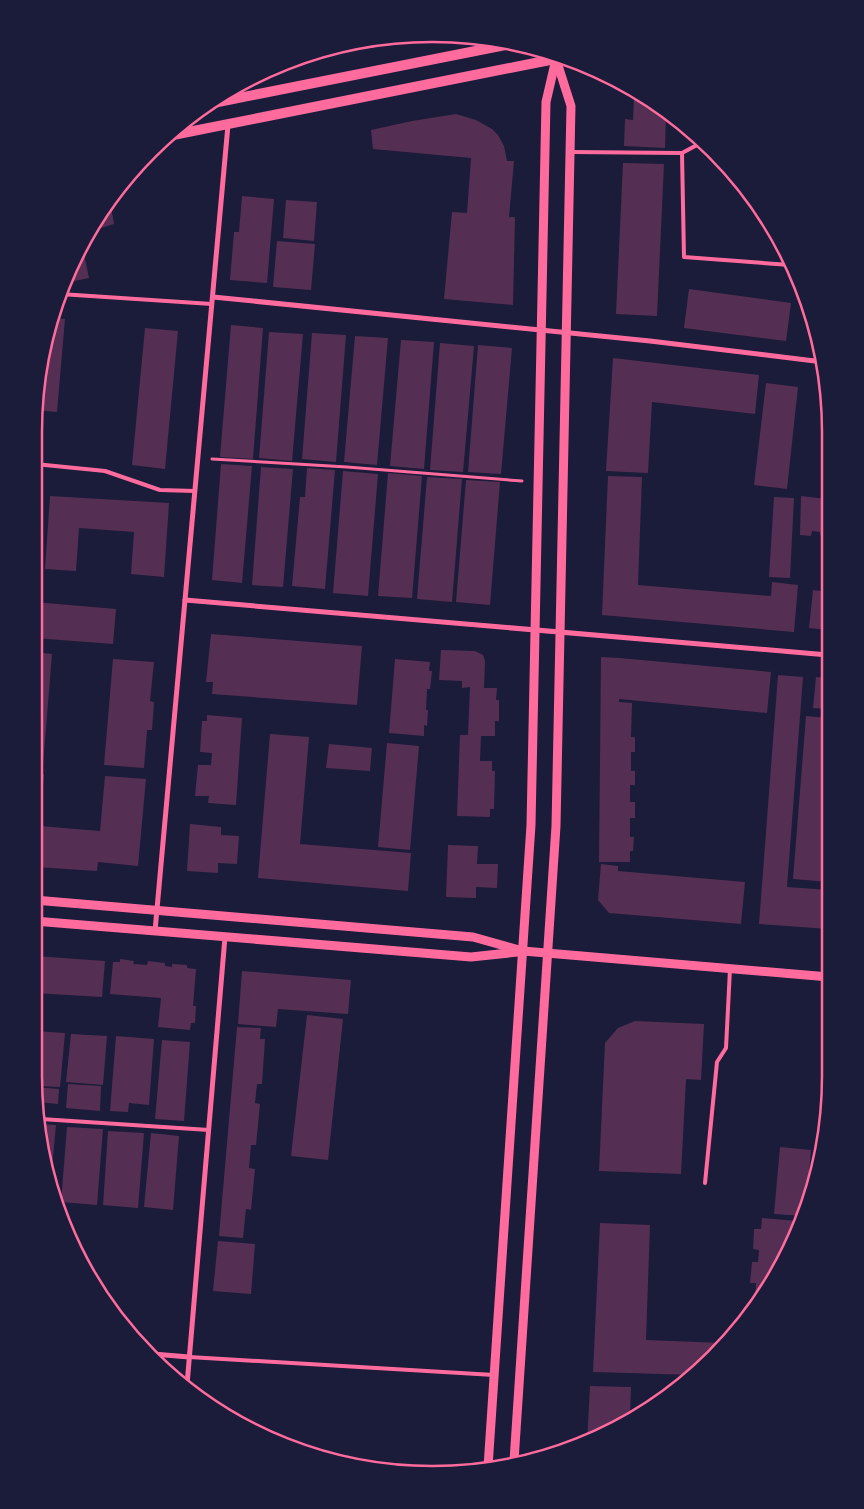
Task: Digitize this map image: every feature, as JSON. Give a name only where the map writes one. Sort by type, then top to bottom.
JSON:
[{"type":"main road","points":[[229,100],[493,48]]},
{"type":"main road","points":[[182,133],[546,60]]},
{"type":"street","points":[[488,1462],[531,825],[546,102],[557,63]]},
{"type":"street","points":[[514,1458],[556,826],[571,106],[561,64]]},
{"type":"street","points":[[155,931],[228,124]]},
{"type":"street","points":[[213,297],[650,341],[815,361]]},
{"type":"street","points":[[185,600],[822,655]]},
{"type":"street","points":[[42,901],[473,937],[523,951],[822,976]]},
{"type":"street","points":[[42,922],[471,957],[523,951]]},
{"type":"street","points":[[187,1379],[226,937]]},
{"type":"street","points":[[160,1355],[189,1357]]},
{"type":"lane","points":[[570,152],[682,153],[696,146]]},
{"type":"lane","points":[[682,153],[684,257],[783,264]]},
{"type":"lane","points":[[68,295],[212,304]]},
{"type":"lane","points":[[42,465],[105,471],[160,490],[195,491]]},
{"type":"lane","points":[[705,1184],[717,1062],[726,1048],[730,969]]},
{"type":"lane","points":[[45,1119],[209,1130]]},
{"type":"lane","points":[[189,1357],[494,1375]]},
{"type":"path","points":[[198,459],[347,467],[538,482]]},
{"type":"building","points":[[634,99],[666,121],[665,148],[624,146],[625,119],[633,120]]},
{"type":"building","points":[[456,114],[476,120],[492,129],[504,146],[507,161],[514,161],[509,217],[515,217],[513,305],[444,299],[452,212],[467,213],[471,158],[373,149],[371,130]]},
{"type":"building","points":[[623,163],[664,164],[657,316],[616,314]]},
{"type":"building","points":[[242,196],[274,199],[267,283],[230,280],[234,232],[239,232]]},
{"type":"building","points":[[286,200],[317,202],[314,241],[283,238]]},
{"type":"building","points":[[112,211],[114,224],[101,228]]},
{"type":"building","points":[[277,241],[315,244],[311,290],[273,287]]},
{"type":"building","points":[[85,257],[89,278],[73,281]]},
{"type":"building","points":[[689,289],[791,303],[786,341],[684,328]]},
{"type":"building","points":[[60,319],[65,319],[57,412],[43,411],[50,356]]},
{"type":"building","points":[[231,325],[263,328],[253,459],[220,457]]},
{"type":"building","points":[[145,328],[178,331],[165,469],[132,465]]},
{"type":"building","points":[[269,332],[303,334],[292,461],[259,458]]},
{"type":"building","points":[[312,333],[346,335],[336,462],[302,459]]},
{"type":"building","points":[[355,336],[388,338],[377,465],[344,462]]},
{"type":"building","points":[[401,340],[434,342],[424,469],[390,466]]},
{"type":"building","points":[[440,343],[474,346],[463,472],[430,470]]},
{"type":"building","points":[[478,345],[512,348],[501,474],[468,472]]},
{"type":"building","points":[[613,358],[759,375],[755,414],[652,402],[648,473],[606,471]]},
{"type":"building","points":[[766,383],[798,387],[787,489],[754,485]]},
{"type":"building","points":[[221,464],[252,466],[242,583],[212,580]]},
{"type":"building","points":[[261,467],[293,469],[283,587],[252,585]]},
{"type":"building","points":[[307,468],[335,470],[325,589],[292,586],[300,497],[305,497]]},
{"type":"building","points":[[343,471],[378,474],[368,596],[333,593]]},
{"type":"building","points":[[388,473],[422,476],[412,598],[378,596]]},
{"type":"building","points":[[608,476],[642,477],[638,585],[771,596],[772,582],[798,585],[794,632],[602,615]]},
{"type":"building","points":[[427,477],[462,479],[452,602],[417,599]]},
{"type":"building","points":[[466,480],[500,482],[490,605],[456,602]]},
{"type":"building","points":[[50,496],[169,503],[164,577],[131,574],[134,532],[79,528],[76,571],[45,569]]},
{"type":"building","points":[[801,496],[822,498],[822,535],[820,535],[820,532],[812,531],[811,536],[800,535]]},
{"type":"building","points":[[774,497],[794,498],[790,578],[769,577]]},
{"type":"building","points":[[813,590],[822,591],[822,629],[809,628]]},
{"type":"building","points":[[42,603],[116,609],[113,644],[42,639]]},
{"type":"building","points":[[211,634],[362,646],[357,705],[212,694],[213,682],[206,682]]},
{"type":"building","points":[[441,650],[475,651],[483,655],[485,661],[484,688],[497,688],[496,700],[499,700],[499,721],[495,721],[495,736],[481,736],[480,761],[492,761],[492,771],[495,771],[494,809],[490,809],[490,817],[457,816],[460,735],[468,735],[470,687],[462,688],[462,681],[439,680]]},
{"type":"building","points":[[42,653],[52,654],[42,765]]},
{"type":"building","points":[[601,657],[771,672],[767,713],[619,699],[619,702],[632,703],[631,737],[635,737],[635,752],[631,752],[631,771],[635,771],[635,785],[630,785],[630,802],[635,802],[635,818],[630,818],[630,837],[634,837],[633,851],[630,851],[630,862],[599,862]]},
{"type":"building","points":[[113,659],[154,662],[150,701],[154,702],[152,730],[147,730],[144,768],[104,765]]},
{"type":"building","points":[[395,659],[430,662],[429,671],[432,671],[430,689],[427,689],[427,726],[424,725],[424,736],[389,733]]},
{"type":"building","points":[[778,675],[803,677],[787,887],[822,890],[822,928],[759,924]]},
{"type":"building","points":[[816,677],[822,678],[822,709],[813,708]]},
{"type":"building","points":[[207,715],[242,718],[236,805],[208,803],[209,796],[195,796],[198,765],[211,765],[212,753],[200,752],[202,721],[207,721]]},
{"type":"building","points":[[806,716],[822,717],[822,881],[793,879]]},
{"type":"building","points":[[270,734],[309,737],[300,844],[411,853],[408,891],[258,878]]},
{"type":"building","points":[[387,743],[419,746],[410,850],[378,847]]},
{"type":"building","points":[[329,744],[372,748],[370,771],[326,768]]},
{"type":"building","points":[[42,774],[44,774],[42,800]]},
{"type":"building","points":[[105,776],[146,779],[138,866],[98,862],[97,871],[42,867],[42,826],[100,831]]},
{"type":"building","points":[[190,824],[221,827],[221,835],[239,836],[237,864],[218,863],[218,873],[187,871]]},
{"type":"building","points":[[448,845],[478,846],[477,864],[498,864],[497,888],[476,887],[476,898],[446,897]]},
{"type":"building","points":[[601,864],[618,866],[618,871],[745,882],[741,924],[609,913],[598,900]]},
{"type":"building","points":[[42,957],[105,961],[102,997],[42,993]]},
{"type":"building","points":[[120,959],[134,961],[133,964],[147,965],[148,961],[165,963],[165,966],[172,967],[172,964],[187,965],[187,968],[196,969],[193,1006],[196,1006],[195,1023],[191,1023],[190,1030],[158,1027],[161,998],[110,994],[113,962],[120,962]]},
{"type":"building","points":[[242,971],[351,980],[348,1014],[278,1009],[276,1027],[238,1024]]},
{"type":"building","points":[[307,1015],[343,1019],[328,1160],[291,1156]]},
{"type":"building","points":[[635,1021],[704,1024],[701,1080],[686,1079],[681,1174],[599,1171],[605,1043],[618,1028]]},
{"type":"building","points":[[237,1027],[261,1028],[260,1039],[265,1039],[262,1084],[257,1084],[255,1103],[260,1104],[256,1145],[251,1145],[249,1168],[255,1169],[251,1210],[246,1209],[243,1238],[219,1236]]},
{"type":"building","points":[[42,1032],[65,1033],[60,1087],[42,1086]]},
{"type":"building","points":[[71,1034],[107,1036],[103,1085],[66,1082]]},
{"type":"building","points":[[116,1036],[154,1039],[149,1105],[129,1103],[128,1112],[110,1111]]},
{"type":"building","points":[[162,1040],[190,1042],[184,1121],[155,1119]]},
{"type":"building","points":[[68,1084],[101,1086],[100,1111],[66,1108]]},
{"type":"building","points":[[42,1088],[59,1089],[58,1104],[43,1103]]},
{"type":"building","points":[[46,1124],[56,1125],[52,1163]]},
{"type":"building","points":[[67,1127],[103,1129],[97,1205],[63,1202],[61,1197]]},
{"type":"building","points":[[108,1131],[144,1133],[138,1208],[103,1205]]},
{"type":"building","points":[[151,1133],[179,1136],[173,1210],[144,1207]]},
{"type":"building","points":[[780,1147],[811,1150],[809,1174],[796,1215],[774,1214]]},
{"type":"building","points":[[762,1218],[794,1221],[769,1272],[755,1294],[756,1283],[750,1283],[752,1262],[758,1262],[759,1250],[753,1249],[754,1229],[761,1229]]},
{"type":"building","points":[[600,1223],[650,1225],[646,1340],[716,1343],[683,1375],[593,1372]]},
{"type":"building","points":[[218,1241],[255,1244],[251,1294],[213,1291]]},
{"type":"building","points":[[590,1386],[631,1387],[630,1412],[587,1434]]}]
